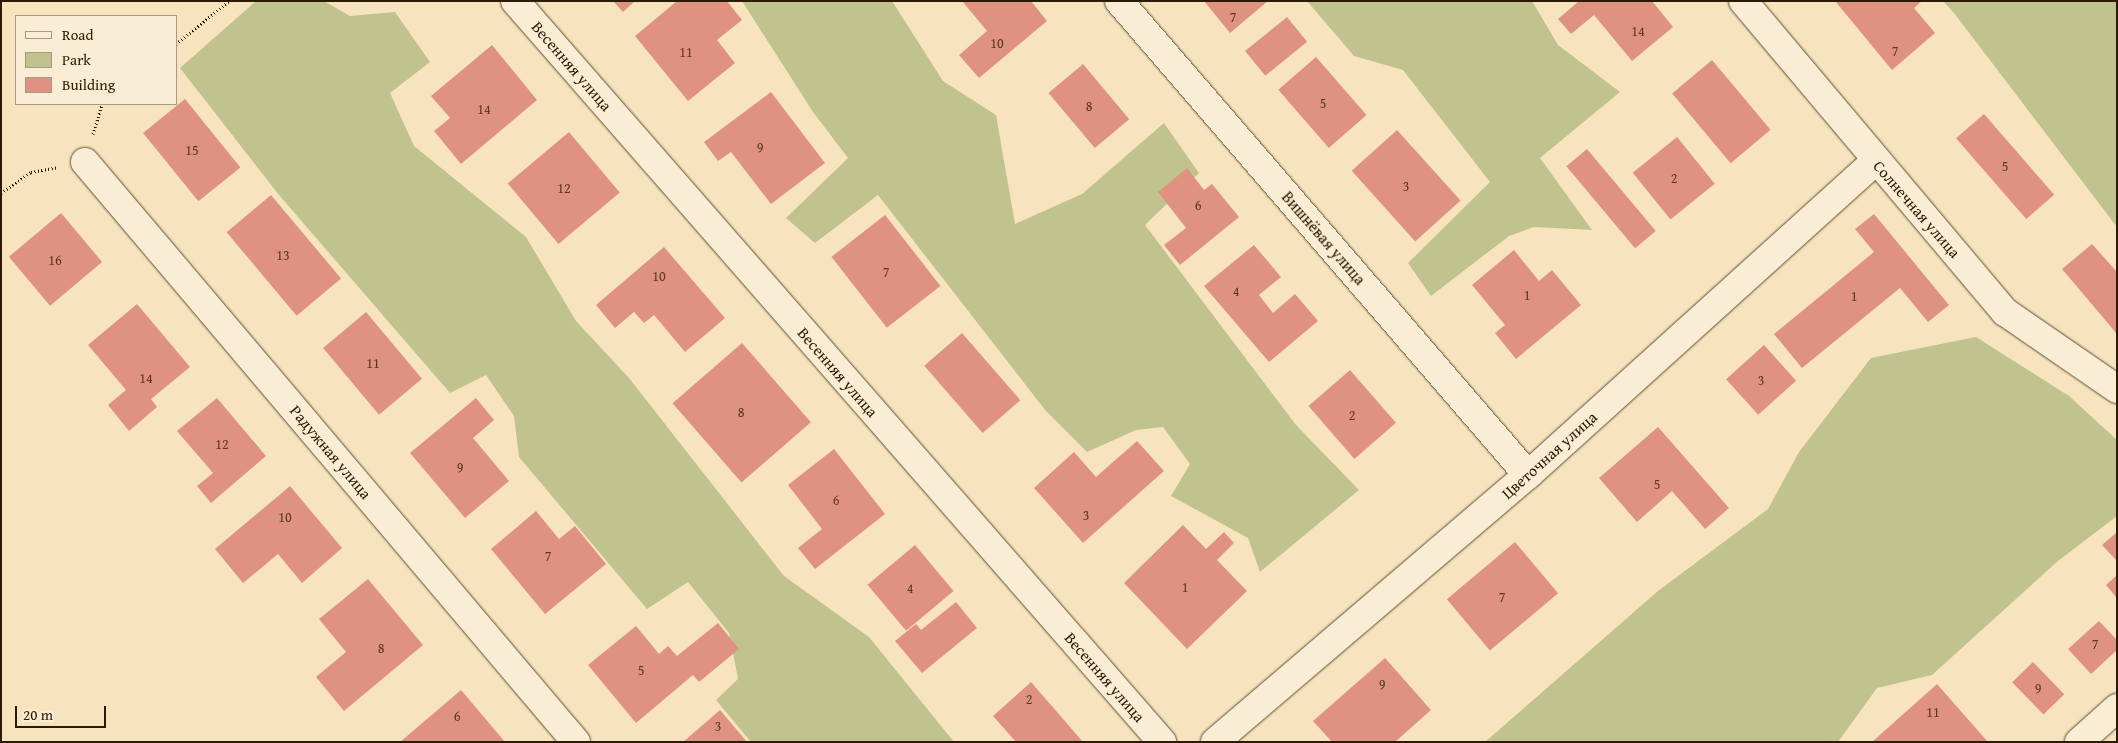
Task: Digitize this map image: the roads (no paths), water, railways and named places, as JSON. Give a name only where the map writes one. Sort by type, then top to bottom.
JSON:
[{"type":"street","name":"Весенняя улица","points":[[515,1],[1162,742]]},
{"type":"street","name":"Вишнёвая улица","points":[[1119,1],[1528,475]]},
{"type":"street","name":"Солнечная улица","points":[[1742,1],[2005,312],[2117,389]]},
{"type":"street","name":"Цветочная улица","points":[[1215,742],[1528,475],[1876,161]]},
{"type":"street","name":"Радужная улица","points":[[85,162],[576,742]]},
{"type":"street","points":[[2079,742],[2117,708]]}]
